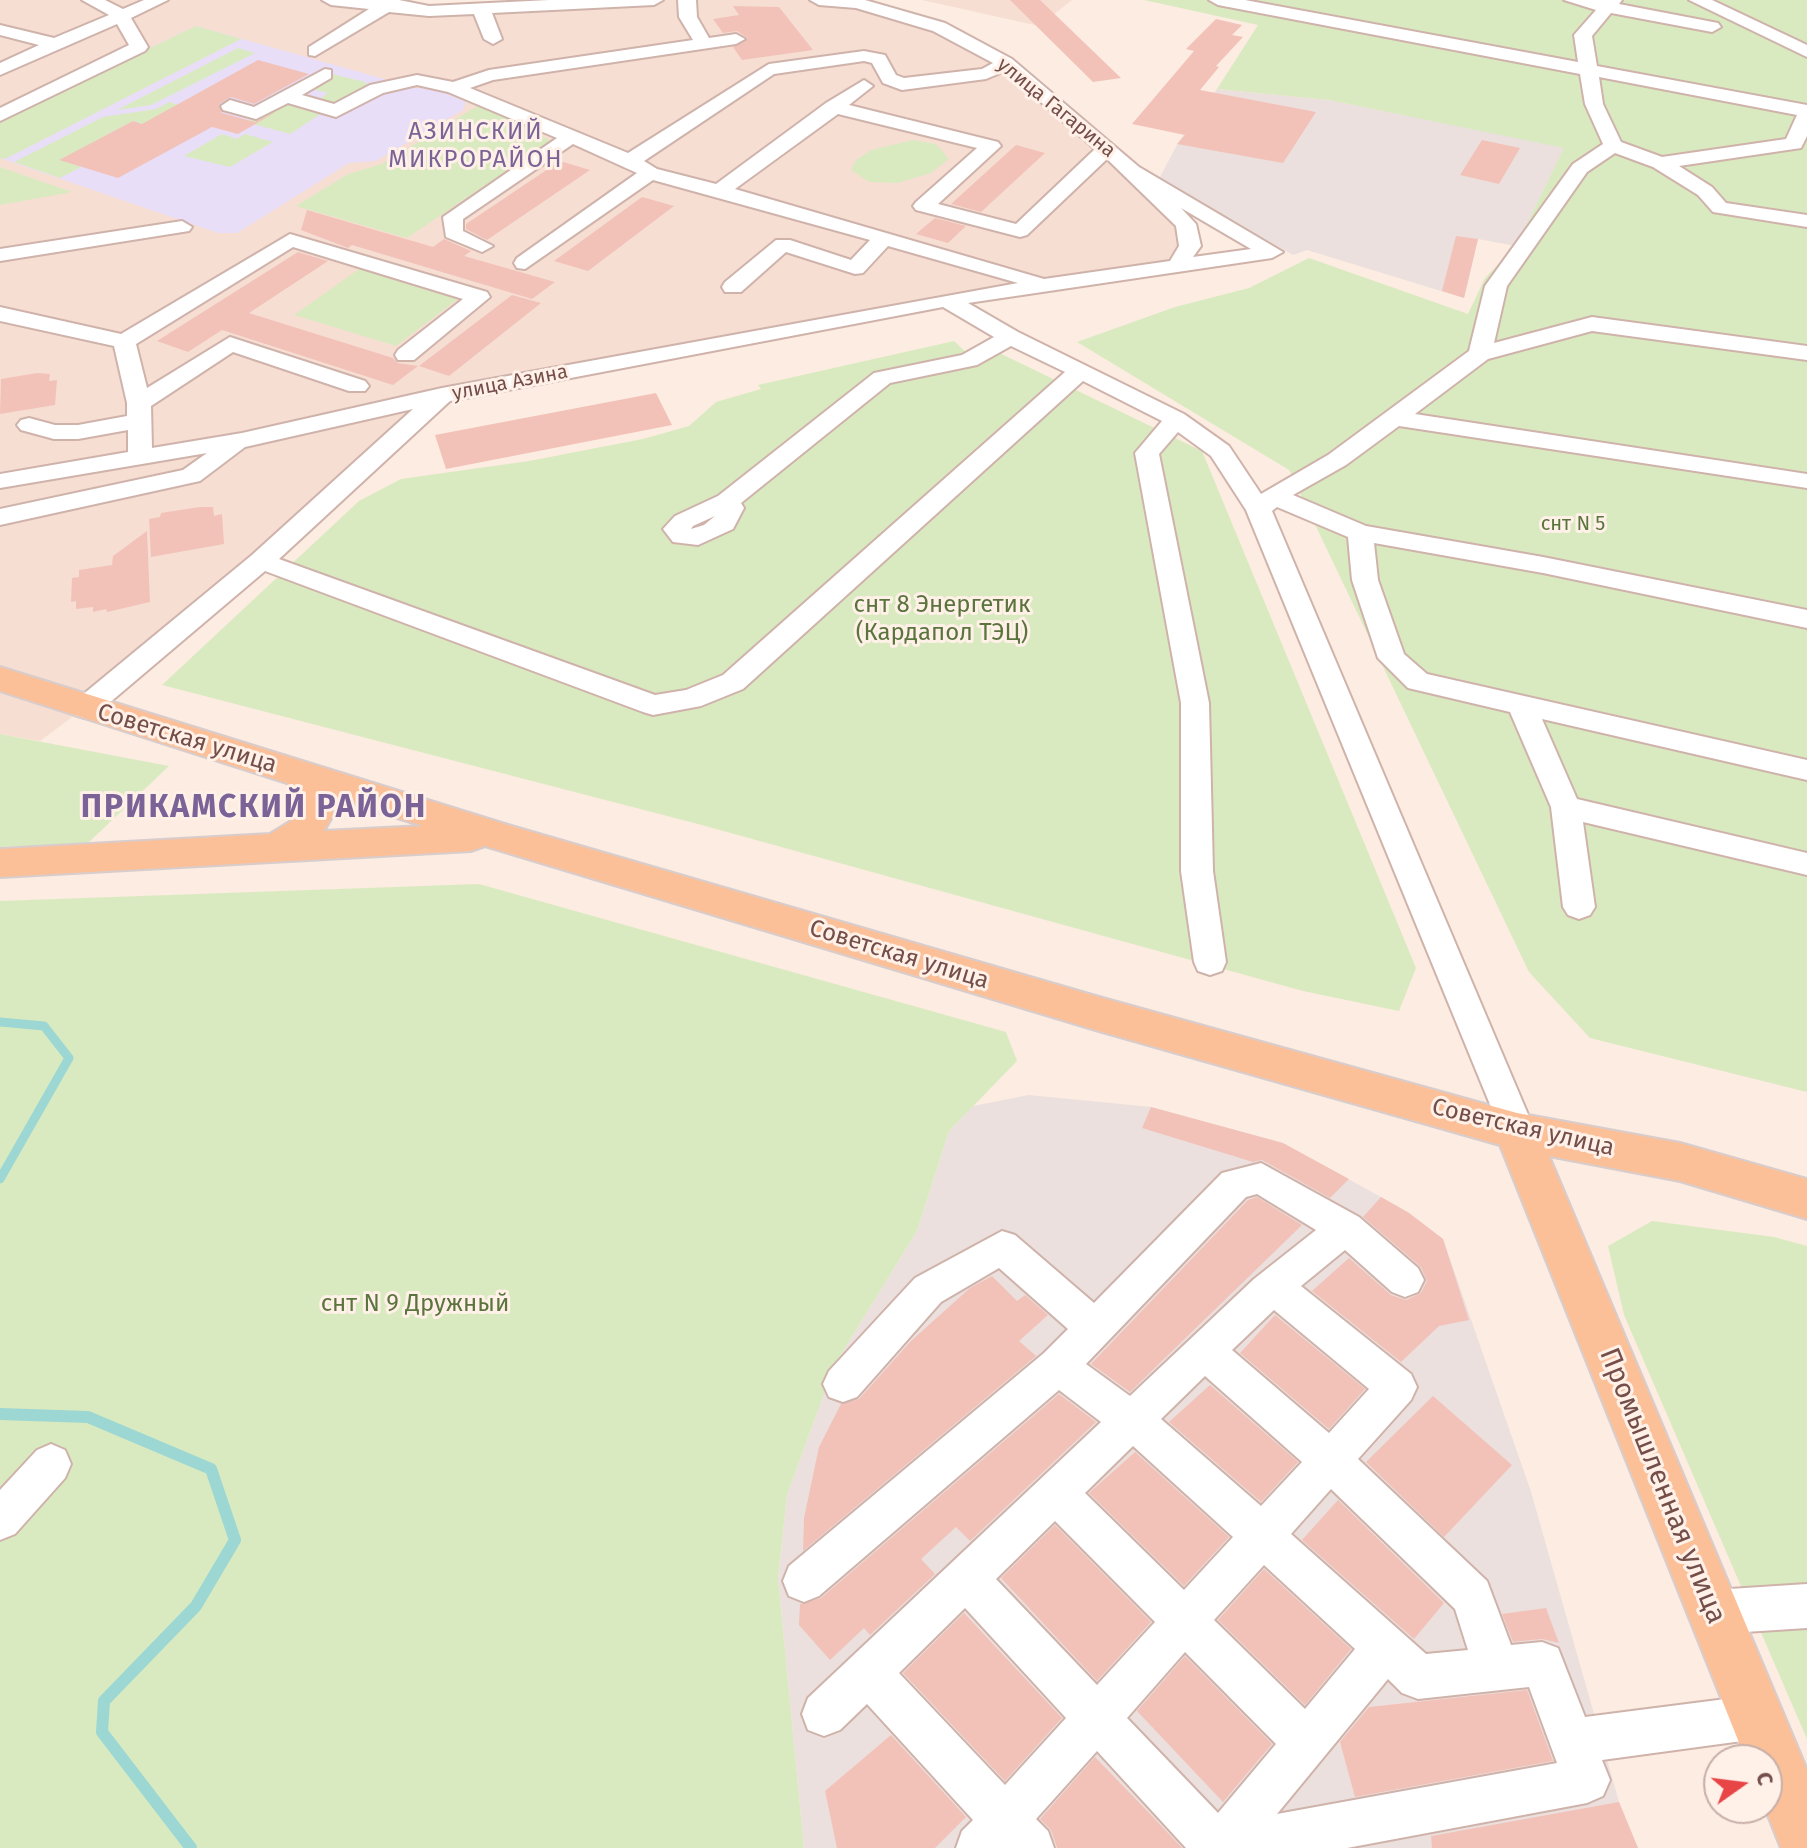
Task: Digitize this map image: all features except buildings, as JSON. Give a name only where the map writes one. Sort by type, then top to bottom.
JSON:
[{"type":"main road","name":"Советская улица","points":[[0,679],[499,836],[1084,1009],[1517,1131],[1680,1162],[1807,1199]]},
{"type":"main road","points":[[277,848],[305,831],[314,815],[314,800],[302,775]]},
{"type":"main road","points":[[0,863],[499,836]]},
{"type":"main road","name":"Промышленная улица","points":[[1517,1131],[1807,1840]]},
{"type":"street","points":[[0,115],[139,47],[120,14],[91,0]]},
{"type":"street","points":[[0,70],[120,14],[159,0]]},
{"type":"street","points":[[331,0],[390,4],[429,11],[654,0]]},
{"type":"street","points":[[687,0],[688,17],[704,44]]},
{"type":"street","name":"улица Гагарина","points":[[819,0],[857,3],[939,27],[1006,63],[1132,171],[1186,224],[1190,246],[1179,263]]},
{"type":"street","points":[[1218,0],[1586,67],[1807,113],[1794,144],[1660,163]]},
{"type":"street","points":[[1573,0],[1610,3],[1712,27]]},
{"type":"street","points":[[1698,0],[1807,52]]},
{"type":"street","points":[[1610,3],[1583,35],[1594,104],[1613,146],[1660,163],[1705,191],[1720,208],[1807,221]]},
{"type":"street","points":[[315,51],[390,4]]},
{"type":"street","points":[[486,8],[483,14],[493,39]]},
{"type":"street","points":[[0,30],[56,44]]},
{"type":"street","points":[[454,88],[489,75],[736,39]]},
{"type":"street","points":[[630,161],[769,69],[864,56],[879,59],[889,79],[902,84],[986,74],[1006,63]]},
{"type":"street","points":[[230,106],[256,113],[325,74]]},
{"type":"street","name":"улица Азина","points":[[286,96],[336,111],[388,85],[417,80],[454,88],[630,161],[650,173],[1045,284]]},
{"type":"street","points":[[719,191],[864,86]]},
{"type":"street","points":[[833,107],[991,146],[923,206],[1020,231],[1106,149]]},
{"type":"street","points":[[482,246],[453,233],[453,217],[570,138]]},
{"type":"street","points":[[1480,354],[1496,286],[1580,168],[1613,146]]},
{"type":"street","name":"улица Азина","points":[[85,708],[261,561],[442,395],[946,300],[1179,263],[1272,252],[1132,171]]},
{"type":"street","points":[[525,263],[650,173]]},
{"type":"street","points":[[0,255],[182,227]]},
{"type":"street","points":[[733,287],[783,244],[855,268],[884,238]]},
{"type":"street","points":[[3,319],[124,342],[290,240],[479,297],[406,355]]},
{"type":"street","points":[[946,300],[1010,337],[1176,419],[1220,451],[1266,503],[1517,1131]]},
{"type":"street","points":[[1266,503],[1337,460],[1480,354],[1592,324],[1807,353]]},
{"type":"street","points":[[727,501],[799,446],[849,401],[882,378],[969,360],[1010,337]]},
{"type":"street","points":[[124,342],[139,412],[140,457]]},
{"type":"street","points":[[29,425],[54,432],[78,432],[139,412],[230,344],[357,386]]},
{"type":"street","points":[[261,561],[653,705],[691,699],[733,682],[1080,371]]},
{"type":"street","points":[[0,481],[242,440],[442,395]]},
{"type":"street","points":[[1396,418],[1807,481]]},
{"type":"street","points":[[1176,419],[1147,453],[1195,703],[1197,871],[1210,962]]},
{"type":"street","points":[[0,517],[191,476],[242,440]]},
{"type":"street","points":[[1266,503],[1360,533],[1543,565],[1807,619]]},
{"type":"street","points":[[1360,533],[1365,580],[1392,658],[1418,681],[1807,770]]},
{"type":"street","points":[[1521,704],[1566,807],[1579,907]]},
{"type":"street","points":[[1566,807],[1807,864]]},
{"type":"street","points":[[804,1581],[1058,1366],[1235,1184],[1261,1178],[1346,1228],[1405,1280]]},
{"type":"street","points":[[824,1714],[1273,1286],[1346,1228]]},
{"type":"street","points":[[843,1384],[928,1290],[1002,1247],[1095,1328]]},
{"type":"street","points":[[869,1673],[1005,1839],[1097,1718],[1397,1387],[1273,1286]]},
{"type":"street","points":[[1205,1351],[1330,1460],[1472,1596],[1497,1669]]},
{"type":"street","points":[[1058,1366],[1160,1442],[1418,1677],[1542,1664],[1587,1780],[1220,1848]]},
{"type":"street","points":[[0,1520],[51,1464]]},
{"type":"street","points":[[1056,1493],[1185,1618],[1306,1742]]},
{"type":"street","points":[[966,1578],[1220,1848]]},
{"type":"street","points":[[1714,1612],[1807,1606]]},
{"type":"street","points":[[1220,1848],[1385,1648]]},
{"type":"street","points":[[1572,1741],[1757,1717]]},
{"type":"shaded area","points":[[0,0],[331,0],[386,7],[654,0],[819,0],[857,3],[939,27],[1006,63],[1186,224],[1179,263],[442,395],[85,708],[0,679]]},
{"type":"shaded area","points":[[922,0],[1072,0],[1039,26]]},
{"type":"shaded area","points":[[196,26],[384,79],[388,85],[438,90],[466,102],[463,110],[376,161],[349,163],[237,233],[218,233],[0,158],[0,120]]},
{"type":"shaded area","points":[[1217,89],[1329,100],[1565,147],[1516,246],[1478,239],[1464,298],[1307,250],[1293,255],[1159,179],[1178,143]]},
{"type":"shaded area","points":[[0,684],[80,711],[40,741],[0,734]]},
{"type":"shaded area","points":[[1029,1095],[1151,1107],[1283,1143],[1408,1212],[1443,1239],[1531,1492],[1619,1802],[1638,1848],[804,1848],[778,1578],[787,1495],[835,1364],[917,1231],[949,1131],[973,1106]]},
{"type":"green space","name":"снт N 5","points":[[1144,0],[1807,0],[1807,1092],[1590,1038],[1529,972],[1289,470],[1077,342],[1175,307],[1249,288],[1309,258],[1468,314],[1485,278],[1516,246],[1564,148],[1329,100],[1217,89],[1258,25]]},
{"type":"green space","points":[[196,26],[241,39],[5,159],[0,158],[0,120]]},
{"type":"green space","points":[[238,48],[255,53],[151,105],[117,110]]},
{"type":"green space","points":[[332,74],[365,82],[369,87],[335,107],[315,102],[328,93],[309,88]]},
{"type":"green space","points":[[284,100],[322,113],[290,134],[246,122]]},
{"type":"green space","points":[[169,102],[179,105],[157,128],[133,121],[108,134],[107,154],[84,147],[60,160],[81,167],[60,178],[14,162],[103,117],[156,109]]},
{"type":"green space","points":[[484,102],[551,141],[407,238],[296,206],[348,174],[382,164]]},
{"type":"green space","points":[[222,134],[237,139],[245,134],[273,142],[230,167],[184,156]]},
{"type":"green space","points":[[913,140],[936,144],[949,159],[931,173],[897,183],[869,182],[851,170],[856,160],[871,150]]},
{"type":"green space","points":[[0,167],[72,192],[0,205]]},
{"type":"green space","points":[[362,267],[462,296],[396,346],[294,315]]},
{"type":"green space","name":"снт 8 Энергетик (Кардапол ТЭЦ)","points":[[954,341],[969,355],[987,347],[1202,451],[1416,968],[1399,1011],[1303,991],[698,824],[162,685],[359,501],[401,479],[529,461],[643,439],[689,426],[716,402],[761,389],[758,385]]},
{"type":"green space","points":[[0,734],[169,766],[87,844],[0,847]]},
{"type":"green space","name":"снт N 9 Дружный","points":[[479,884],[1006,1032],[1017,1061],[949,1131],[917,1231],[835,1364],[787,1495],[778,1578],[804,1848],[0,1848],[0,901]]},
{"type":"green space","points":[[1652,1221],[1774,1237],[1807,1246],[1807,1739],[1624,1315],[1608,1246]]},
{"type":"waterway","points":[[0,1022],[44,1026],[69,1058],[0,1179]]},
{"type":"waterway","points":[[0,1414],[88,1417],[211,1469],[235,1540],[196,1606],[104,1701],[102,1732],[191,1848]]},
{"type":"district","name":"АЗИНСКИЙ МИКРОРАЙОН","points":[[476,146]]},
{"type":"district","name":"ПРИКАМСКИЙ РАЙОН","points":[[254,808]]}]
